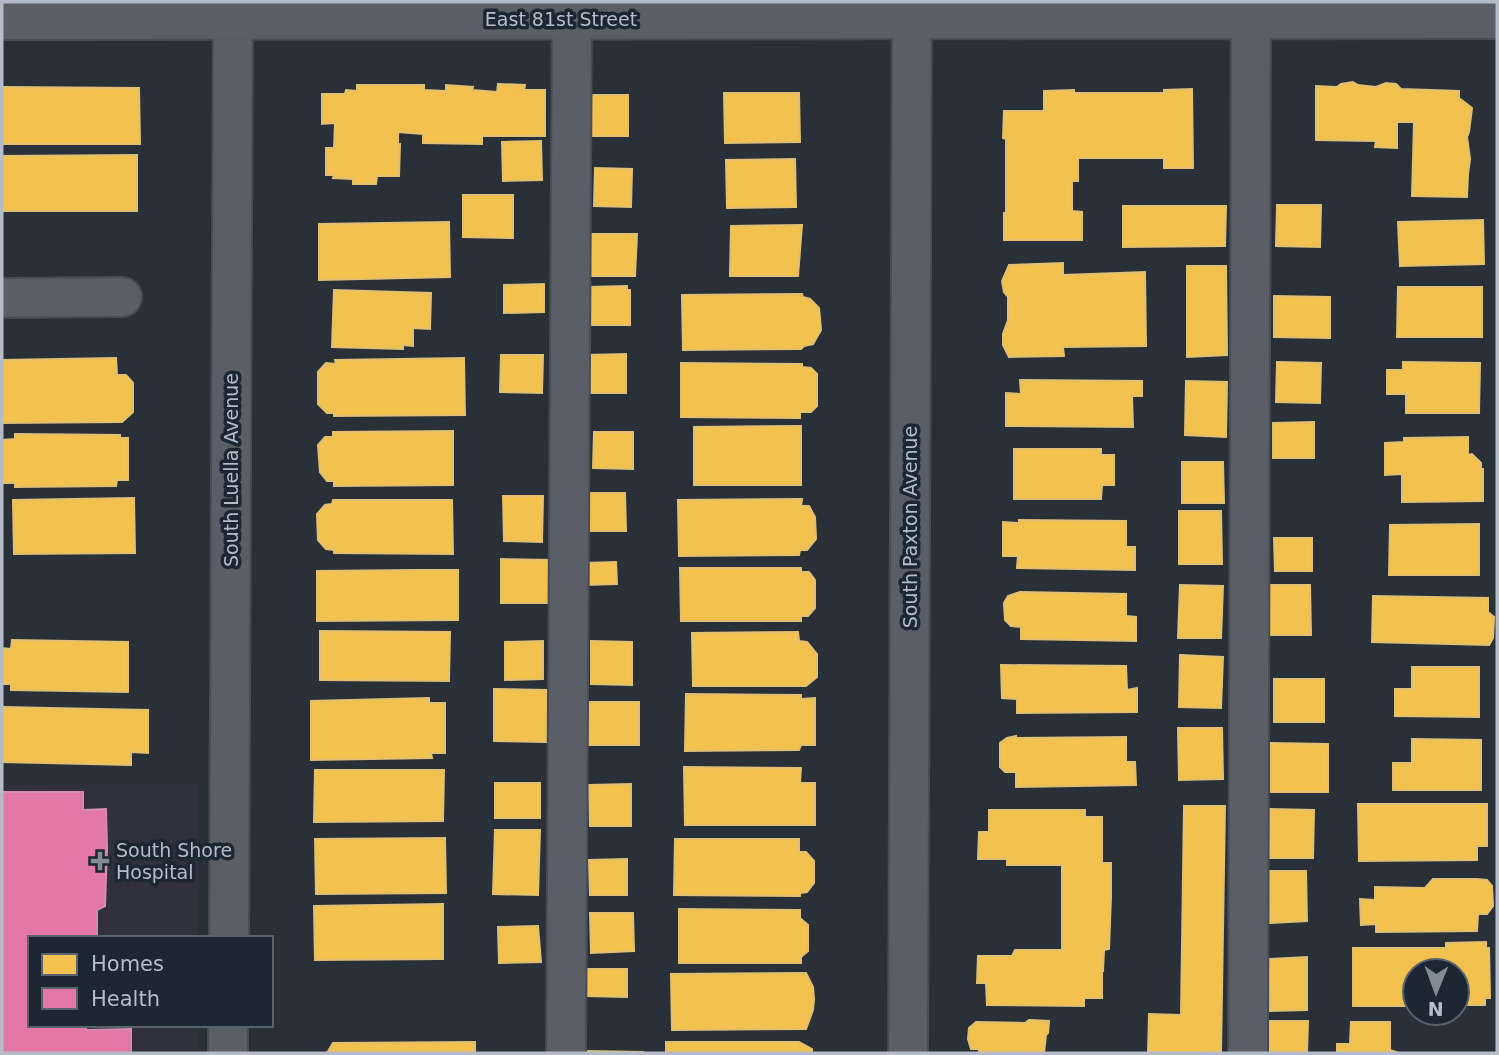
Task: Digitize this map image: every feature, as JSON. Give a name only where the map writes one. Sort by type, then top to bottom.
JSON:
[{"type":"street","name":"East 81st Street","points":[[2,20],[233,10],[1251,10],[1497,19]]},
{"type":"street","name":"South Luella Avenue","points":[[229,936],[233,10]]},
{"type":"street","points":[[566,1053],[572,10]]},
{"type":"street","name":"South Paxton Avenue","points":[[908,1053],[912,10]]},
{"type":"street","points":[[1248,1053],[1251,10]]},
{"type":"street","points":[[2,298],[122,297]]},
{"type":"street","points":[[228,1053],[229,1027]]},
{"type":"shaded area","name":"South Shore Hospital","points":[[199,783],[198,936],[28,936],[28,1027],[198,1027],[198,1053],[2,1053],[2,785]]},
{"type":"building: Homes","points":[[1353,82],[1376,87],[1386,83],[1396,84],[1401,89],[1459,91],[1459,98],[1472,108],[1467,137],[1470,159],[1467,197],[1412,196],[1414,122],[1397,122],[1397,148],[1375,147],[1376,141],[1316,140],[1316,86],[1337,87]]},
{"type":"building: Homes","points":[[498,84],[525,85],[524,90],[545,90],[545,136],[482,136],[482,144],[423,143],[423,134],[398,132],[399,176],[377,176],[376,184],[353,184],[353,179],[326,175],[326,148],[334,148],[335,123],[322,124],[322,94],[357,91],[357,85],[424,85],[424,90],[446,91],[446,85],[497,92]]},
{"type":"building: Homes","points":[[2,87],[139,88],[140,144],[2,144]]},
{"type":"building: Homes","points":[[1192,89],[1193,168],[1164,168],[1164,158],[1078,158],[1078,181],[1072,181],[1072,211],[1082,212],[1082,240],[1004,240],[1004,111],[1044,111],[1044,91],[1164,93],[1164,90]]},
{"type":"building: Homes","points":[[724,93],[799,93],[800,142],[725,143]]},
{"type":"building: Homes","points":[[590,95],[628,95],[628,136],[590,136]]},
{"type":"building: Homes","points":[[541,141],[542,180],[503,181],[502,142]]},
{"type":"building: Homes","points":[[137,155],[137,211],[2,211],[2,156]]},
{"type":"building: Homes","points":[[795,159],[796,207],[727,208],[726,160]]},
{"type":"building: Homes","points":[[595,168],[632,169],[631,207],[594,206]]},
{"type":"building: Homes","points":[[463,195],[513,195],[513,238],[463,237]]},
{"type":"building: Homes","points":[[1277,205],[1321,205],[1320,247],[1276,246]]},
{"type":"building: Homes","points":[[1123,206],[1226,206],[1225,246],[1123,247]]},
{"type":"building: Homes","points":[[1483,220],[1484,264],[1400,266],[1398,222]]},
{"type":"building: Homes","points":[[449,222],[450,277],[319,280],[319,224]]},
{"type":"building: Homes","points":[[802,225],[798,276],[730,276],[731,226]]},
{"type":"building: Homes","points":[[589,234],[637,234],[635,276],[588,276]]},
{"type":"building: Homes","points":[[1063,263],[1063,275],[1145,272],[1146,346],[1063,347],[1064,356],[1009,357],[1003,345],[1003,334],[1008,320],[1008,297],[1002,281],[1009,265]]},
{"type":"building: Homes","points":[[1187,266],[1226,266],[1227,355],[1187,357]]},
{"type":"building: Homes","points":[[544,284],[544,312],[504,313],[504,285]]},
{"type":"building: Homes","points":[[627,286],[627,290],[630,290],[630,325],[587,325],[586,287]]},
{"type":"building: Homes","points":[[1398,287],[1482,287],[1482,337],[1397,337]]},
{"type":"building: Homes","points":[[334,290],[431,293],[430,329],[413,328],[413,346],[403,345],[403,349],[332,347]]},
{"type":"building: Homes","points":[[802,294],[819,308],[821,330],[813,344],[801,349],[683,350],[682,295]]},
{"type":"building: Homes","points":[[1274,296],[1330,297],[1330,338],[1274,337]]},
{"type":"building: Homes","points":[[626,354],[626,393],[586,393],[586,355]]},
{"type":"building: Homes","points":[[501,355],[543,355],[542,393],[500,392]]},
{"type":"building: Homes","points":[[116,358],[117,375],[126,375],[133,383],[133,412],[122,422],[2,423],[2,360]]},
{"type":"building: Homes","points":[[464,358],[465,415],[334,416],[334,413],[327,413],[318,404],[318,372],[326,363],[336,364],[335,360]]},
{"type":"building: Homes","points":[[1277,362],[1321,363],[1320,403],[1276,402]]},
{"type":"building: Homes","points":[[1403,362],[1480,363],[1479,413],[1406,413],[1406,394],[1387,394],[1387,370],[1403,370]]},
{"type":"building: Homes","points":[[681,363],[802,364],[802,367],[811,368],[817,374],[817,406],[811,412],[800,412],[800,418],[681,417]]},
{"type":"building: Homes","points":[[1020,380],[1142,381],[1142,396],[1132,396],[1133,427],[1006,426],[1006,393],[1021,394]]},
{"type":"building: Homes","points":[[1186,381],[1227,382],[1226,437],[1185,435]]},
{"type":"building: Homes","points":[[1314,422],[1314,458],[1273,458],[1273,423]]},
{"type":"building: Homes","points":[[801,426],[801,485],[694,485],[694,427]]},
{"type":"building: Homes","points":[[453,431],[453,485],[334,486],[334,481],[327,481],[320,472],[318,445],[325,437],[333,437],[333,432]]},
{"type":"building: Homes","points":[[594,432],[633,432],[633,469],[593,468]]},
{"type":"building: Homes","points":[[15,434],[120,435],[120,438],[128,438],[128,480],[117,480],[116,486],[15,487],[15,483],[2,483],[2,440],[15,439]]},
{"type":"building: Homes","points":[[1468,437],[1468,455],[1472,454],[1483,469],[1483,501],[1402,502],[1402,474],[1385,475],[1385,443],[1404,442],[1404,438]]},
{"type":"building: Homes","points":[[1014,449],[1101,449],[1101,455],[1114,455],[1114,485],[1102,485],[1101,499],[1014,499]]},
{"type":"building: Homes","points":[[1182,462],[1223,462],[1224,503],[1182,503]]},
{"type":"building: Homes","points":[[588,493],[625,493],[626,531],[589,531]]},
{"type":"building: Homes","points":[[503,496],[543,496],[542,542],[504,541]]},
{"type":"building: Homes","points":[[134,498],[135,553],[14,554],[13,500]]},
{"type":"building: Homes","points":[[802,499],[801,506],[809,506],[815,517],[816,539],[807,550],[800,550],[799,555],[679,556],[678,500]]},
{"type":"building: Homes","points":[[333,500],[452,500],[453,554],[334,553],[334,550],[326,549],[318,540],[317,514],[325,505],[332,504]]},
{"type":"building: Homes","points":[[1179,511],[1221,511],[1222,564],[1179,564]]},
{"type":"building: Homes","points":[[1019,520],[1126,521],[1126,547],[1135,547],[1135,570],[1017,568],[1018,556],[1003,556],[1003,522],[1019,523]]},
{"type":"building: Homes","points":[[1479,524],[1479,575],[1389,575],[1390,525]]},
{"type":"building: Homes","points":[[1274,538],[1312,538],[1312,571],[1275,571]]},
{"type":"building: Homes","points":[[501,559],[552,560],[551,603],[501,603]]},
{"type":"building: Homes","points":[[616,562],[617,584],[584,585],[584,563]]},
{"type":"building: Homes","points":[[680,568],[801,568],[801,572],[809,572],[815,580],[815,608],[808,616],[801,616],[801,621],[681,621]]},
{"type":"building: Homes","points":[[458,570],[458,620],[317,621],[317,571]]},
{"type":"building: Homes","points":[[1180,585],[1223,586],[1221,638],[1178,638]]},
{"type":"building: Homes","points":[[1265,585],[1310,585],[1311,635],[1266,635]]},
{"type":"building: Homes","points":[[1020,592],[1126,594],[1126,616],[1136,617],[1136,641],[1021,639],[1021,627],[1011,626],[1005,620],[1004,603],[1008,596]]},
{"type":"building: Homes","points":[[1373,596],[1488,598],[1488,612],[1494,617],[1493,638],[1489,645],[1372,642]]},
{"type":"building: Homes","points":[[320,631],[450,632],[449,681],[320,680]]},
{"type":"building: Homes","points":[[798,632],[799,641],[807,642],[817,654],[817,677],[806,686],[693,686],[692,633]]},
{"type":"building: Homes","points":[[12,640],[128,642],[128,692],[11,690],[11,684],[2,684],[2,648],[11,649]]},
{"type":"building: Homes","points":[[543,641],[543,679],[505,680],[505,642]]},
{"type":"building: Homes","points":[[591,641],[632,642],[632,685],[591,684]]},
{"type":"building: Homes","points":[[1180,655],[1223,657],[1221,708],[1179,707]]},
{"type":"building: Homes","points":[[1001,665],[1126,666],[1127,690],[1137,688],[1137,712],[1017,713],[1017,699],[1002,698]]},
{"type":"building: Homes","points":[[1412,667],[1479,667],[1479,717],[1395,716],[1395,689],[1412,689]]},
{"type":"building: Homes","points":[[1274,679],[1324,679],[1324,722],[1274,722]]},
{"type":"building: Homes","points":[[494,689],[546,690],[546,742],[494,741]]},
{"type":"building: Homes","points":[[686,694],[801,695],[801,699],[815,698],[815,745],[801,745],[799,750],[685,751]]},
{"type":"building: Homes","points":[[429,698],[429,703],[445,703],[445,753],[431,753],[432,758],[311,760],[311,701]]},
{"type":"building: Homes","points":[[589,702],[639,702],[639,745],[589,745]]},
{"type":"building: Homes","points":[[2,707],[148,710],[148,753],[131,752],[131,765],[2,762]]},
{"type":"building: Homes","points":[[1178,728],[1222,728],[1223,779],[1179,780]]},
{"type":"building: Homes","points":[[1016,736],[1126,737],[1126,762],[1135,762],[1136,785],[1016,787],[1016,772],[1005,772],[1000,767],[1000,743]]},
{"type":"building: Homes","points":[[1412,739],[1481,740],[1481,790],[1393,790],[1393,763],[1412,763]]},
{"type":"building: Homes","points":[[1271,743],[1328,744],[1328,792],[1271,792]]},
{"type":"building: Homes","points":[[684,767],[801,768],[800,783],[815,783],[815,825],[685,825]]},
{"type":"building: Homes","points":[[315,770],[444,770],[443,821],[314,822]]},
{"type":"building: Homes","points":[[495,783],[540,783],[540,818],[495,818]]},
{"type":"building: Homes","points":[[631,784],[631,826],[590,826],[589,785]]},
{"type":"building: Homes","points":[[1358,804],[1487,804],[1487,846],[1477,846],[1477,860],[1359,861]]},
{"type":"building: Homes","points":[[1184,806],[1225,806],[1221,1053],[1148,1052],[1149,1014],[1181,1015]]},
{"type":"building: Homes","points":[[1270,809],[1314,810],[1313,858],[1270,858]]},
{"type":"building: Homes","points":[[989,810],[1085,810],[1085,817],[1102,817],[1102,863],[1111,863],[1111,896],[1109,949],[1104,950],[1102,998],[1084,998],[1084,1006],[987,1005],[986,983],[977,983],[978,956],[1012,956],[1015,950],[1062,950],[1062,865],[1007,865],[1007,859],[978,859],[979,832],[989,832]]},
{"type":"building: Homes","points":[[495,830],[540,830],[538,895],[493,894]]},
{"type":"building: Homes","points":[[445,838],[446,893],[316,894],[315,839]]},
{"type":"building: Homes","points":[[675,839],[799,839],[799,852],[806,852],[814,861],[814,883],[807,892],[800,893],[800,896],[674,895]]},
{"type":"building: Homes","points":[[627,859],[627,895],[590,895],[589,860]]},
{"type":"building: Homes","points":[[1269,871],[1306,871],[1307,921],[1270,923]]},
{"type":"building: Homes","points":[[1433,879],[1487,880],[1492,886],[1493,906],[1487,914],[1478,914],[1477,931],[1376,932],[1376,924],[1361,925],[1360,899],[1375,900],[1375,887],[1425,888]]},
{"type":"building: Homes","points":[[443,904],[443,959],[315,960],[314,906]]},
{"type":"building: Homes","points":[[679,909],[800,910],[800,918],[808,925],[808,951],[801,957],[801,963],[679,963]]},
{"type":"building: Homes","points":[[590,913],[633,913],[634,951],[591,953]]},
{"type":"building: Homes","points":[[538,926],[541,962],[499,963],[498,927]]},
{"type":"building: Homes","points":[[1486,942],[1486,948],[1489,948],[1490,998],[1485,998],[1485,1005],[1471,1005],[1471,957],[1401,957],[1401,1006],[1353,1006],[1353,948],[1446,948],[1446,943]]},
{"type":"building: Homes","points":[[1307,957],[1307,1010],[1270,1011],[1268,959]]},
{"type":"building: Homes","points":[[586,969],[627,969],[627,997],[586,996]]},
{"type":"building: Homes","points":[[806,973],[813,987],[814,999],[806,1029],[672,1030],[671,974]]},
{"type":"building: Homes","points":[[1029,1020],[1049,1021],[1044,1053],[979,1053],[979,1049],[971,1049],[969,1028],[976,1022],[1025,1023]]},
{"type":"building: Homes","points":[[1268,1021],[1308,1021],[1307,1053],[1268,1053]]},
{"type":"building: Homes","points":[[1351,1022],[1390,1022],[1390,1050],[1399,1053],[1337,1053],[1337,1044],[1350,1044]]},
{"type":"building: Homes","points":[[475,1042],[475,1053],[327,1053],[333,1043]]},
{"type":"building: Homes","points":[[666,1042],[799,1042],[812,1049],[812,1053],[666,1053]]},
{"type":"building: Homes","points":[[643,1052],[643,1053],[586,1053]]},
{"type":"building: Health","points":[[2,792],[83,792],[83,810],[106,809],[105,906],[97,910],[97,936],[28,936],[28,1027],[131,1029],[131,1053],[2,1053]]},
{"type":"place","name":"South Shore Hospital","points":[[100,861]]}]
